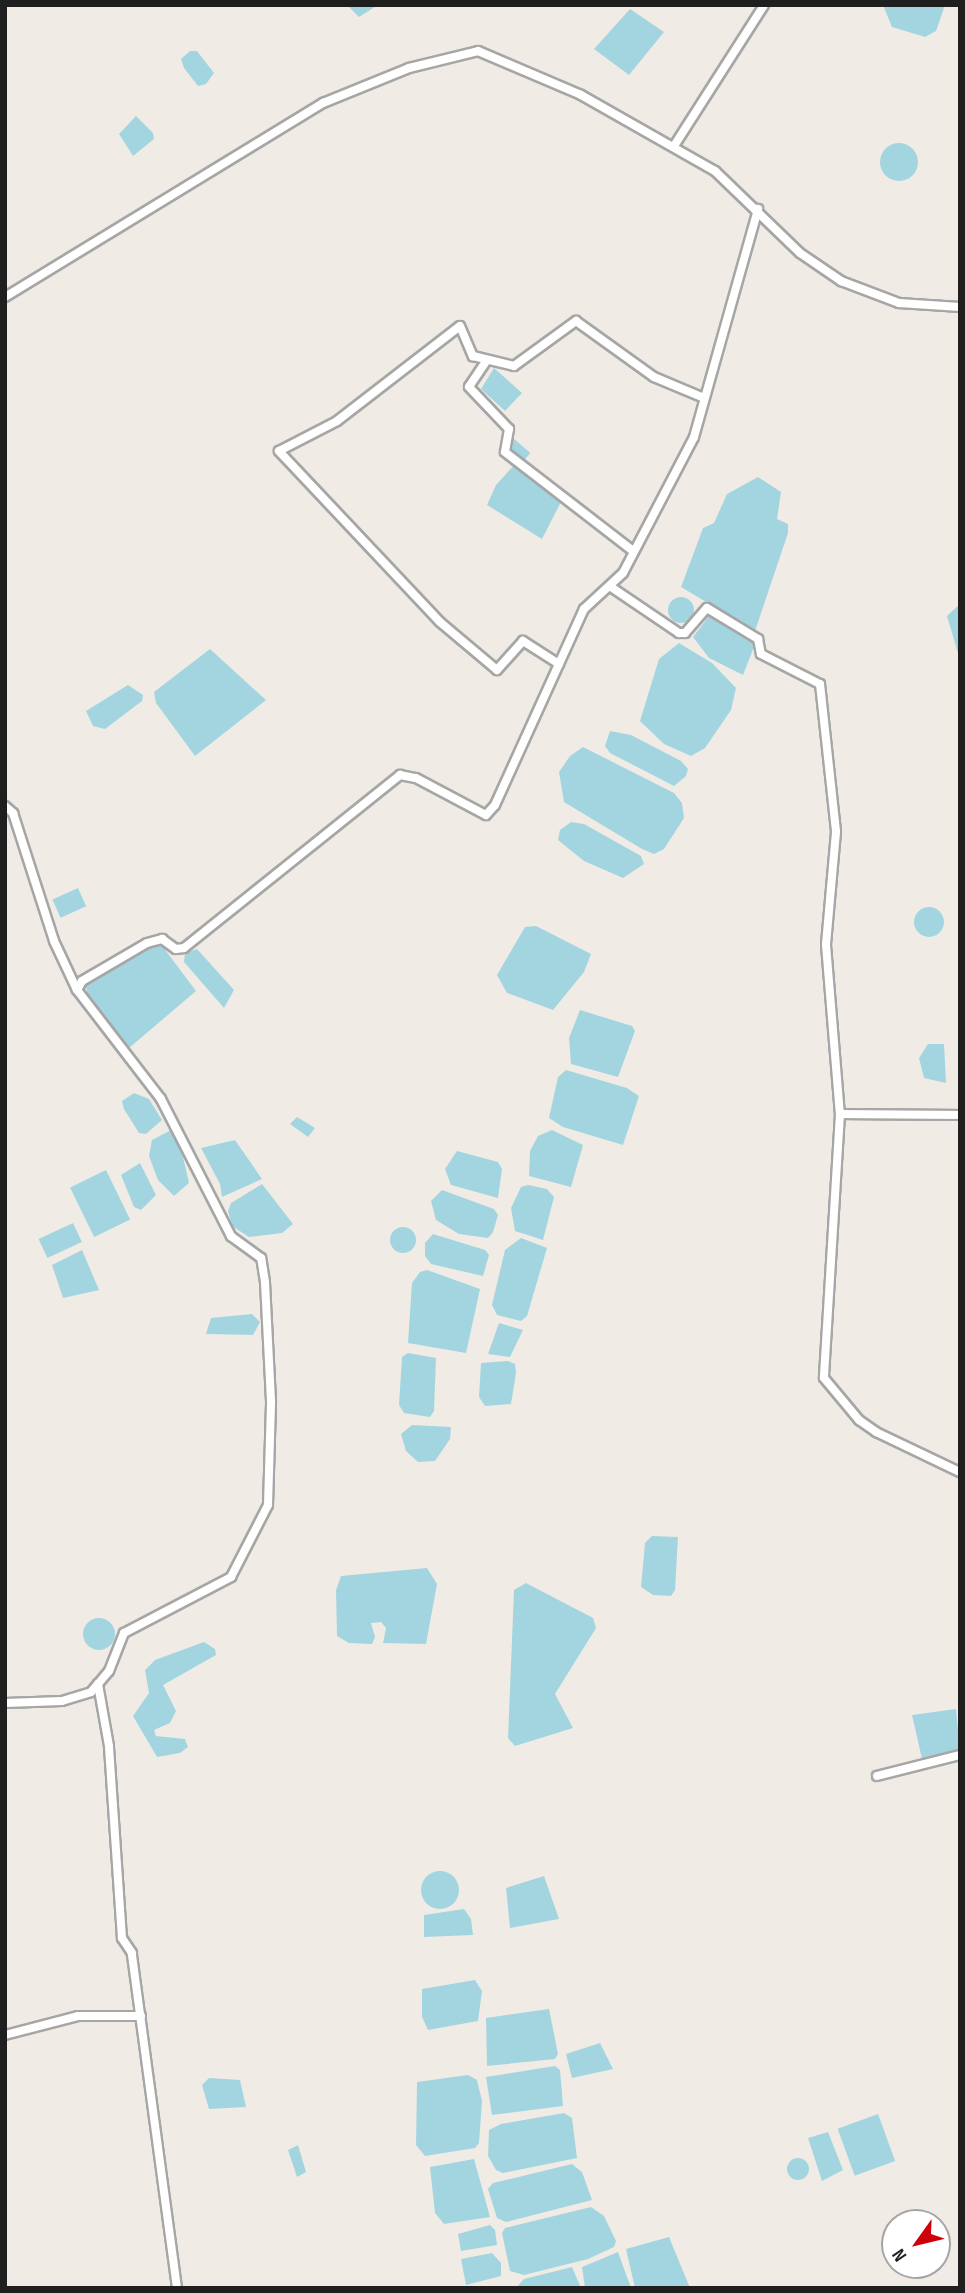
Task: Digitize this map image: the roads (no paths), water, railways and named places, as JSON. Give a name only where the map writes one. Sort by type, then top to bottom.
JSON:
[{"type":"street","points":[[674,145],[764,5]]},
{"type":"street","points":[[5,297],[323,103],[463,52],[478,51],[514,63],[674,145],[715,171],[758,209],[800,253],[841,281],[899,303],[960,307]]},
{"type":"street","points":[[611,587],[694,437],[758,209]]},
{"type":"street","points":[[559,664],[523,641],[496,670],[440,622],[279,451],[337,421],[460,326],[473,356],[514,366],[576,321],[654,377],[704,398]]},
{"type":"street","points":[[487,360],[468,387],[509,429],[505,452],[633,551]]},
{"type":"street","points":[[77,990],[82,981],[147,943],[162,939],[184,948],[400,775],[416,778],[486,815],[504,789],[584,609],[603,587],[611,587],[679,634],[685,633],[707,608],[758,639],[761,654],[820,684],[836,832],[826,944],[840,1114],[824,1378],[859,1420],[876,1432],[960,1472]]},
{"type":"street","points":[[5,806],[13,813],[54,941],[77,990],[161,1099],[231,1236],[261,1258],[271,1401],[268,1505],[231,1577],[124,1633],[109,1671],[90,1692],[62,1701],[5,1703]]},
{"type":"street","points":[[840,1114],[960,1115]]},
{"type":"street","points":[[98,1684],[109,1746],[122,1938],[132,1953],[177,2288]]},
{"type":"street","points":[[877,1776],[960,1755]]},
{"type":"street","points":[[5,2035],[78,2016],[141,2015]]},
{"type":"water","points":[[347,5],[378,5],[359,17]]},
{"type":"water","points":[[883,5],[945,5],[936,31],[925,37],[892,27]]},
{"type":"water","points":[[630,9],[664,32],[629,75],[594,49]]},
{"type":"water","points":[[190,51],[197,51],[214,73],[206,84],[198,86],[184,68],[181,59]]},
{"type":"water","points":[[136,116],[153,133],[154,139],[133,156],[119,134]]},
{"type":"water","points":[[899,143],[912,149],[918,162],[912,175],[899,181],[886,175],[880,162],[886,149]]},
{"type":"water","points":[[494,368],[522,393],[505,411],[481,389]]},
{"type":"water","points":[[513,438],[530,453],[522,462],[505,447]]},
{"type":"water","points":[[515,464],[562,500],[542,539],[487,505],[496,485]]},
{"type":"water","points":[[758,477],[781,492],[777,519],[788,524],[788,533],[755,631],[681,587],[703,528],[714,523],[727,494]]},
{"type":"water","points":[[681,597],[690,601],[694,610],[690,619],[681,623],[672,619],[668,610],[672,601]]},
{"type":"water","points":[[960,604],[960,660],[947,616]]},
{"type":"water","points":[[710,615],[756,642],[743,675],[709,658],[693,637]]},
{"type":"water","points":[[679,643],[712,663],[736,688],[731,710],[705,748],[691,756],[664,744],[640,721],[659,659]]},
{"type":"water","points":[[210,649],[266,700],[195,756],[156,703],[154,692]]},
{"type":"water","points":[[128,685],[143,695],[142,701],[105,729],[93,726],[86,711]]},
{"type":"water","points":[[610,731],[631,735],[681,761],[688,769],[686,776],[674,786],[610,753],[605,746]]},
{"type":"water","points":[[583,747],[674,793],[682,803],[684,818],[664,849],[654,854],[642,849],[564,802],[559,772],[570,756]]},
{"type":"water","points":[[571,822],[584,824],[641,856],[644,864],[623,878],[584,861],[558,840],[560,830]]},
{"type":"water","points":[[78,888],[86,906],[61,918],[52,899]]},
{"type":"water","points":[[929,907],[940,911],[944,922],[940,933],[929,937],[918,933],[914,922],[918,911]]},
{"type":"water","points":[[536,926],[591,954],[584,972],[553,1010],[507,993],[497,975],[525,927]]},
{"type":"water","points":[[160,943],[196,991],[129,1048],[87,993],[86,985]]},
{"type":"water","points":[[197,949],[234,990],[224,1008],[184,962],[185,953]]},
{"type":"water","points":[[580,1010],[632,1026],[635,1031],[618,1077],[571,1064],[569,1038]]},
{"type":"water","points":[[928,1044],[944,1044],[946,1083],[924,1078],[919,1058]]},
{"type":"water","points":[[566,1070],[627,1088],[639,1096],[623,1145],[563,1127],[549,1118],[558,1077]]},
{"type":"water","points":[[134,1093],[149,1099],[162,1120],[146,1134],[139,1133],[124,1109],[122,1101]]},
{"type":"water","points":[[297,1117],[315,1128],[308,1137],[290,1124]]},
{"type":"water","points":[[171,1130],[179,1140],[189,1183],[174,1196],[158,1180],[149,1156],[152,1140]]},
{"type":"water","points":[[552,1130],[583,1145],[571,1187],[529,1176],[530,1151],[538,1136]]},
{"type":"water","points":[[235,1140],[262,1179],[222,1197],[220,1184],[201,1148]]},
{"type":"water","points":[[457,1151],[498,1162],[502,1169],[498,1198],[451,1185],[445,1169]]},
{"type":"water","points":[[140,1163],[156,1195],[141,1210],[134,1207],[121,1175]]},
{"type":"water","points":[[106,1170],[130,1219],[94,1237],[70,1188]]},
{"type":"water","points":[[262,1184],[293,1224],[282,1233],[249,1237],[232,1226],[228,1211],[231,1203]]},
{"type":"water","points":[[528,1185],[547,1189],[554,1197],[543,1240],[515,1231],[511,1208],[521,1187]]},
{"type":"water","points":[[442,1190],[494,1209],[498,1215],[493,1232],[488,1238],[459,1234],[436,1220],[431,1201]]},
{"type":"water","points":[[73,1223],[82,1242],[47,1258],[39,1239]]},
{"type":"water","points":[[403,1227],[412,1231],[416,1240],[412,1249],[403,1253],[394,1249],[390,1240],[394,1231]]},
{"type":"water","points":[[433,1234],[485,1250],[489,1255],[483,1276],[431,1264],[425,1256],[425,1243]]},
{"type":"water","points":[[521,1238],[547,1248],[527,1316],[521,1321],[497,1315],[492,1305],[505,1250]]},
{"type":"water","points":[[82,1250],[99,1290],[63,1298],[52,1265]]},
{"type":"water","points":[[427,1270],[480,1289],[466,1353],[408,1343],[412,1283],[420,1272]]},
{"type":"water","points":[[252,1314],[260,1322],[253,1335],[206,1334],[211,1318]]},
{"type":"water","points":[[499,1323],[523,1330],[510,1357],[488,1354]]},
{"type":"water","points":[[408,1353],[436,1358],[434,1411],[430,1417],[404,1413],[399,1405],[402,1357]]},
{"type":"water","points":[[508,1361],[515,1364],[516,1373],[511,1404],[485,1406],[479,1397],[481,1363]]},
{"type":"water","points":[[412,1425],[451,1427],[450,1439],[435,1461],[418,1462],[406,1451],[401,1434]]},
{"type":"water","points":[[652,1536],[678,1537],[675,1590],[671,1596],[653,1595],[641,1587],[645,1543]]},
{"type":"water","points":[[427,1568],[437,1584],[426,1644],[383,1643],[386,1628],[381,1622],[371,1623],[375,1637],[372,1644],[349,1643],[337,1636],[336,1590],[341,1576]]},
{"type":"water","points":[[526,1583],[593,1618],[596,1628],[555,1694],[573,1728],[515,1746],[508,1738],[514,1590]]},
{"type":"water","points":[[99,1618],[110,1623],[115,1634],[110,1645],[99,1650],[88,1645],[83,1634],[88,1623]]},
{"type":"water","points":[[204,1642],[215,1649],[216,1655],[163,1685],[176,1711],[170,1723],[154,1730],[156,1736],[185,1739],[188,1747],[180,1753],[157,1757],[133,1716],[149,1693],[145,1670],[155,1660]]},
{"type":"water","points":[[956,1709],[960,1753],[922,1759],[912,1715]]},
{"type":"water","points":[[440,1871],[453,1877],[459,1890],[453,1903],[440,1909],[427,1903],[421,1890],[427,1877]]},
{"type":"water","points":[[544,1876],[559,1919],[510,1928],[506,1888]]},
{"type":"water","points":[[464,1909],[471,1919],[473,1935],[424,1937],[424,1915]]},
{"type":"water","points":[[475,1980],[482,1991],[478,2021],[428,2030],[422,2017],[422,1989]]},
{"type":"water","points":[[549,2009],[558,2054],[555,2059],[487,2066],[486,2018]]},
{"type":"water","points":[[600,2043],[613,2069],[572,2078],[566,2054]]},
{"type":"water","points":[[555,2066],[560,2070],[563,2106],[492,2115],[486,2077]]},
{"type":"water","points":[[468,2075],[477,2080],[482,2101],[479,2143],[475,2148],[425,2156],[416,2145],[417,2082]]},
{"type":"water","points":[[209,2078],[240,2080],[246,2107],[209,2109],[202,2085]]},
{"type":"water","points":[[564,2113],[572,2118],[577,2158],[503,2173],[496,2170],[488,2156],[489,2130],[501,2124]]},
{"type":"water","points":[[878,2114],[895,2161],[855,2176],[838,2129]]},
{"type":"water","points":[[828,2132],[843,2170],[822,2181],[808,2138]]},
{"type":"water","points":[[298,2145],[306,2172],[297,2177],[288,2150]]},
{"type":"water","points":[[798,2158],[806,2161],[809,2169],[806,2177],[798,2180],[790,2177],[787,2169],[790,2161]]},
{"type":"water","points":[[474,2159],[490,2217],[444,2224],[435,2213],[430,2167]]},
{"type":"water","points":[[572,2164],[582,2172],[592,2200],[506,2222],[497,2218],[488,2189],[493,2183]]},
{"type":"water","points":[[591,2207],[604,2216],[616,2241],[614,2247],[588,2259],[524,2275],[510,2271],[502,2233],[505,2228]]},
{"type":"water","points":[[490,2225],[495,2230],[497,2245],[461,2251],[458,2234]]},
{"type":"water","points":[[669,2237],[690,2288],[635,2288],[626,2249]]},
{"type":"water","points":[[618,2252],[631,2288],[585,2288],[582,2267]]},
{"type":"water","points":[[492,2253],[501,2263],[501,2276],[466,2285],[461,2259]]},
{"type":"water","points":[[572,2267],[581,2288],[516,2288],[524,2279]]}]
